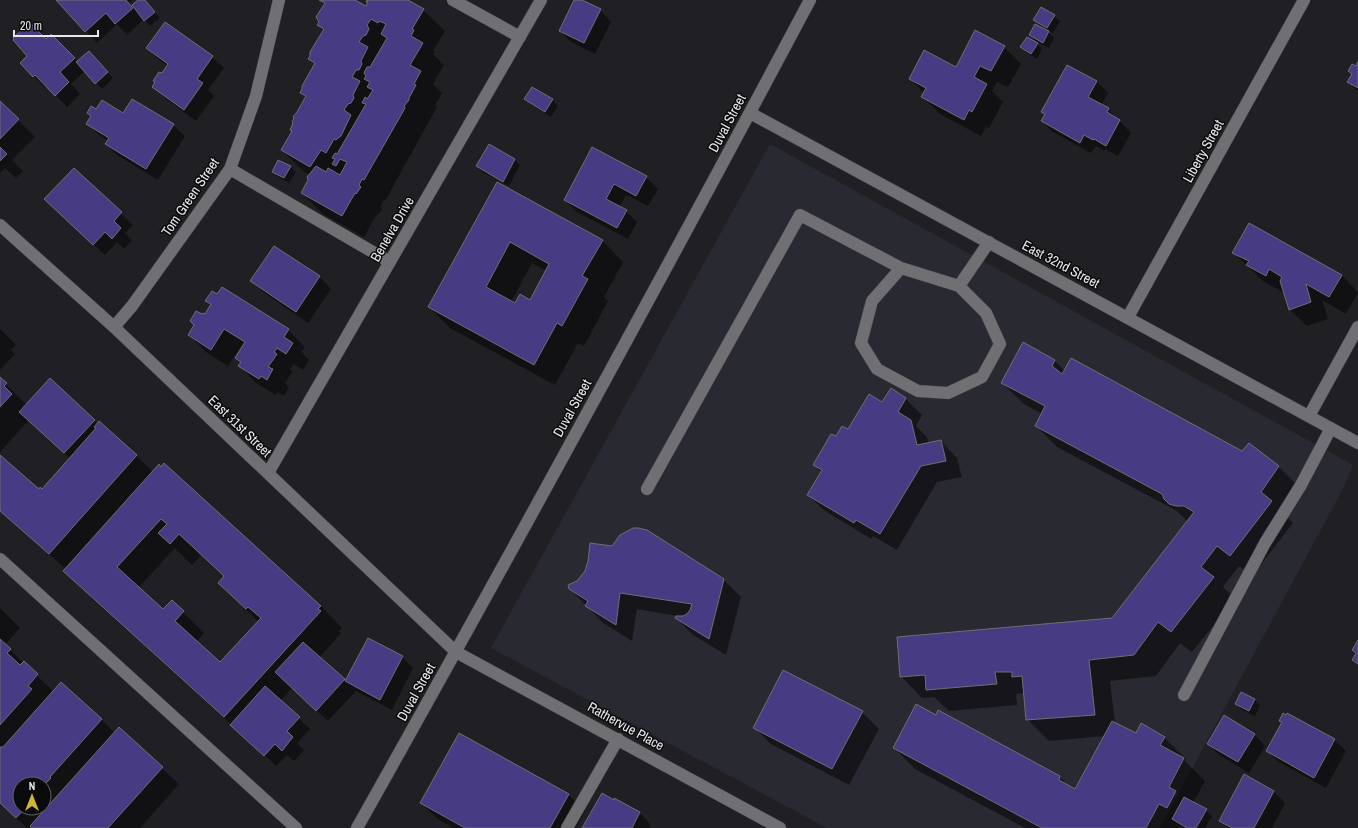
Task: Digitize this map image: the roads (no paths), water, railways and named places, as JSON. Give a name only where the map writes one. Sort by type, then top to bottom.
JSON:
[{"type":"street","name":"Tom Green Street","points":[[114,327],[132,306],[230,169],[256,96],[279,0]]},
{"type":"street","points":[[453,0],[520,37]]},
{"type":"street","name":"Benelva Drive","points":[[268,473],[541,0]]},
{"type":"street","name":"Duval Street","points":[[357,828],[456,652],[810,0]]},
{"type":"street","name":"Liberty Street","points":[[1128,317],[1304,0]]},
{"type":"street","name":"East 32nd Street","points":[[750,113],[1358,443]]},
{"type":"street","points":[[230,169],[390,262]]},
{"type":"street","points":[[647,489],[800,215],[901,268],[959,286],[986,313],[1000,344],[982,377],[948,393],[918,390],[877,370],[861,343],[872,301],[901,268]]},
{"type":"street","name":"East 31st Street","points":[[0,225],[114,327],[456,652]]},
{"type":"street","points":[[959,286],[989,242]]},
{"type":"street","points":[[1309,416],[1358,327]]},
{"type":"street","points":[[1184,695],[1265,543],[1301,485],[1331,428]]},
{"type":"street","points":[[0,559],[296,828]]},
{"type":"street","name":"Rathervue Place","points":[[456,652],[780,828]]},
{"type":"street","points":[[567,828],[618,739]]}]
